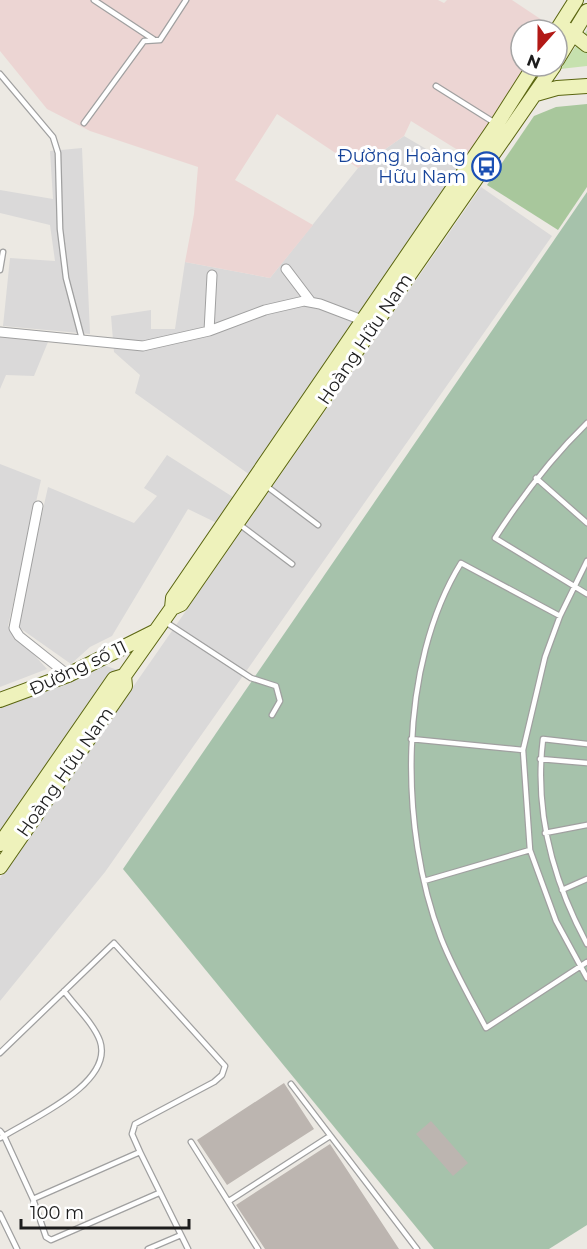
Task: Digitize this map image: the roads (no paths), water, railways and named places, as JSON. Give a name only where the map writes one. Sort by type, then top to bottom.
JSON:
[{"type":"main road","points":[[563,18],[571,2],[586,14],[569,40]]},
{"type":"main road","points":[[569,32],[587,45]]},
{"type":"main road","name":"Hoàng Hữu Nam","points":[[172,608],[181,604],[265,484],[526,78]]},
{"type":"main road","name":"Hoàng Hữu Nam","points":[[0,867],[124,686],[124,676],[172,608],[173,598],[368,323],[546,78]]},
{"type":"main road","points":[[536,94],[557,88],[587,86]]},
{"type":"main road","name":"Đường số 11","points":[[0,700],[68,675],[159,626]]},
{"type":"main road","points":[[104,656],[117,663],[124,676]]},
{"type":"main road","name":"Hoàng Hữu Nam","points":[[0,844],[114,679],[124,676]]},
{"type":"street","points":[[286,269],[311,302]]},
{"type":"street","points":[[209,331],[212,275]]},
{"type":"street","points":[[0,332],[143,346],[209,331],[265,310],[304,301],[368,323]]},
{"type":"street","points":[[38,506],[14,628],[19,636],[68,675]]},
{"type":"lane","points":[[94,0],[153,39]]},
{"type":"lane","points":[[84,123],[144,40],[160,40],[186,0]]},
{"type":"lane","points":[[0,74],[53,137],[58,153],[60,229],[66,278],[82,340]]},
{"type":"lane","points":[[436,86],[497,124]]},
{"type":"lane","points":[[0,270],[3,252]]},
{"type":"lane","points":[[587,423],[560,449],[536,478],[495,538],[587,594]]},
{"type":"lane","points":[[536,478],[587,523]]},
{"type":"lane","points":[[265,484],[318,525]]},
{"type":"lane","points":[[237,523],[292,564]]},
{"type":"lane","points":[[587,561],[560,616],[532,704],[524,750],[530,850],[556,921],[587,978]]},
{"type":"lane","points":[[560,616],[461,563],[439,612],[426,650],[416,697],[411,739],[413,817],[424,881],[441,938],[486,1028],[587,962]]},
{"type":"lane","points":[[159,626],[251,678],[276,686],[280,701],[272,715]]},
{"type":"lane","points":[[411,739],[524,750]]},
{"type":"lane","points":[[587,744],[543,739],[539,778],[545,833],[562,890],[587,944]]},
{"type":"lane","points":[[540,759],[587,763]]},
{"type":"lane","points":[[545,833],[587,825]]},
{"type":"lane","points":[[424,881],[530,850]]},
{"type":"lane","points":[[562,890],[587,879]]},
{"type":"lane","points":[[0,1053],[114,943],[225,1066],[222,1075],[214,1082],[135,1124],[132,1134],[188,1249]]},
{"type":"lane","points":[[2,1137],[82,1087],[97,1071],[103,1053],[99,1038],[64,991]]},
{"type":"lane","points":[[291,1084],[417,1249]]},
{"type":"lane","points":[[0,1131],[33,1199],[46,1237],[51,1240],[159,1193]]},
{"type":"lane","points":[[229,1201],[330,1136]]},
{"type":"lane","points":[[191,1142],[258,1249]]},
{"type":"lane","points":[[33,1199],[140,1152]]},
{"type":"lane","points":[[0,1214],[17,1249]]},
{"type":"lane","points":[[148,1249],[181,1235]]},
{"type":"place","name":"Đường Hoàng Hữu Nam","points":[[487,166]]}]
